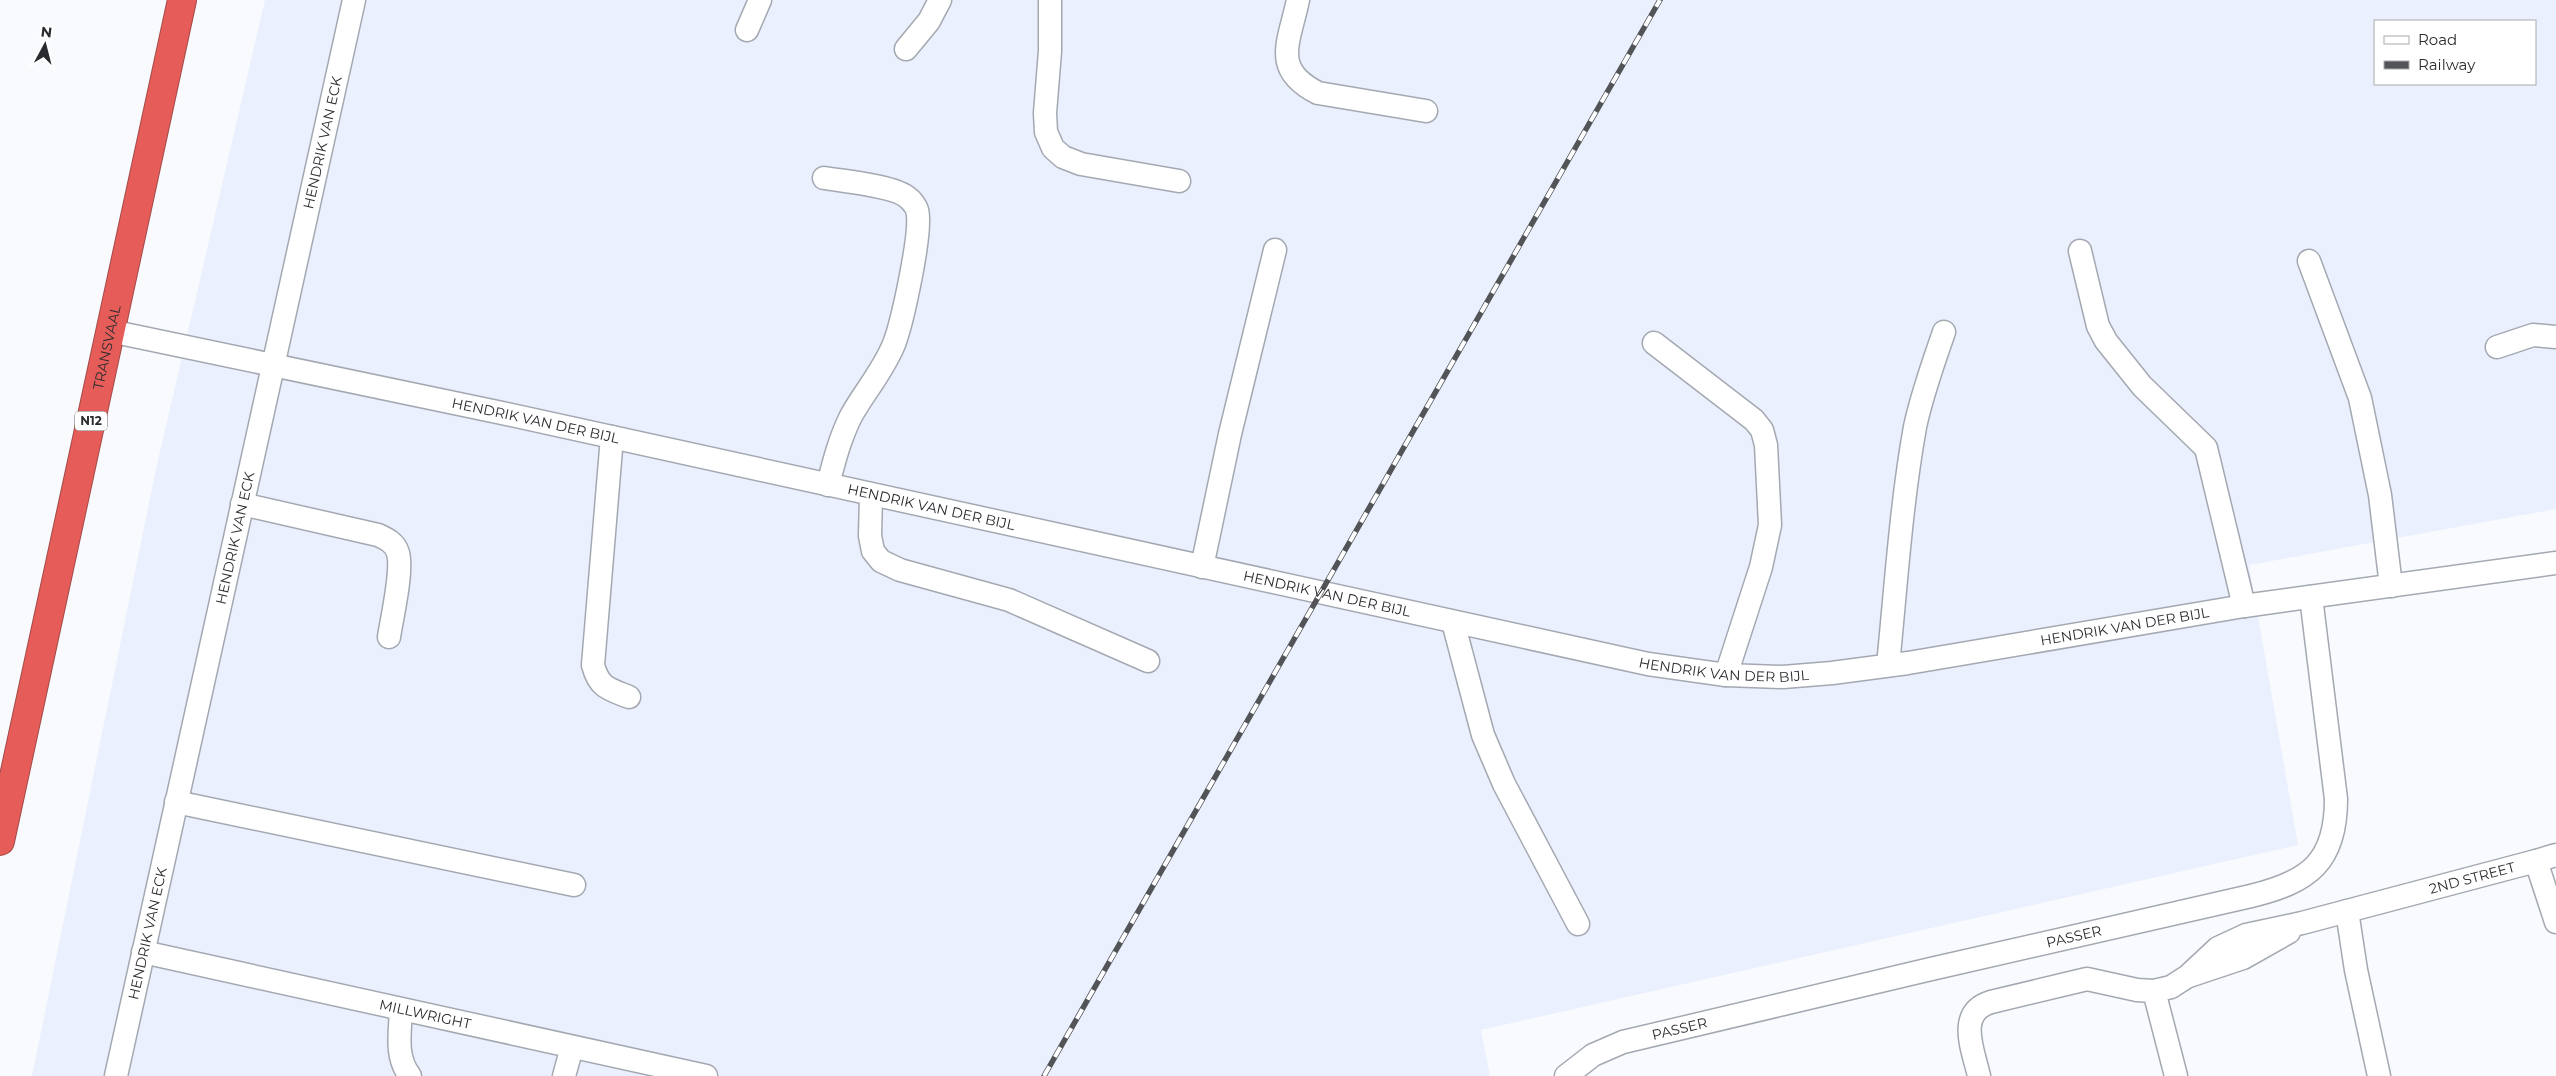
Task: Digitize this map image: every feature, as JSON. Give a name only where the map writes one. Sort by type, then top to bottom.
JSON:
[{"type":"highway","name":"TRANSVAAL","points":[[0,841],[182,0]]},
{"type":"street","name":"HENDRIK VAN ECK","points":[[116,1076],[354,0]]},
{"type":"street","points":[[748,30],[760,0]]},
{"type":"street","points":[[906,49],[928,21],[940,0]]},
{"type":"street","points":[[1050,0],[1050,51],[1046,132],[1053,148],[1063,157],[1081,164],[1179,181]]},
{"type":"street","points":[[1298,0],[1287,54],[1288,66],[1294,77],[1304,86],[1318,93],[1426,111]]},
{"type":"street","points":[[824,178],[884,188],[907,196],[917,208],[918,225],[908,285],[894,342],[880,373],[852,416],[842,437],[828,485]]},
{"type":"street","points":[[1202,567],[1230,434],[1275,250]]},
{"type":"street","points":[[2080,251],[2098,326],[2106,341],[2167,414],[2201,443],[2208,454],[2244,606]]},
{"type":"street","points":[[2309,261],[2360,398],[2380,495],[2391,586]]},
{"type":"street","name":"HENDRIK VAN DER BIJL","points":[[110,332],[612,437],[1648,664],[1726,675],[1783,677],[1888,665],[2244,606],[2556,563]]},
{"type":"street","points":[[1888,665],[1900,537],[1916,426],[1926,384],[1944,332]]},
{"type":"street","points":[[2498,347],[2533,335],[2556,338]]},
{"type":"street","points":[[1654,343],[1747,413],[1762,430],[1766,445],[1770,525],[1761,567],[1726,675]]},
{"type":"street","points":[[612,437],[593,665],[597,678],[606,688],[629,697]]},
{"type":"street","points":[[871,494],[870,536],[873,551],[881,561],[900,570],[1009,600],[1148,661]]},
{"type":"street","points":[[242,504],[378,535],[391,541],[398,553],[399,567],[389,637]]},
{"type":"street","name":"PASSER","points":[[1566,1076],[1593,1055],[1623,1042],[2272,891],[2305,875],[2317,865],[2326,851],[2336,824],[2336,799],[2311,597]]},
{"type":"street","points":[[1453,622],[1483,735],[1504,784],[1578,924]]},
{"type":"street","points":[[176,802],[574,885]]},
{"type":"street","name":"2ND STREET","points":[[2154,991],[2171,987],[2188,976],[2206,972],[2243,958],[2302,923],[2546,858],[2556,922]]},
{"type":"street","points":[[2346,911],[2356,970],[2379,1076]]},
{"type":"street","name":"MILLWRIGHT","points":[[143,952],[706,1076]]},
{"type":"street","points":[[1979,1076],[1969,1023],[1973,1013],[1982,1005],[2087,979],[2137,990],[2154,991],[2176,1076]]},
{"type":"street","points":[[401,1010],[399,1045],[401,1066],[410,1076]]},
{"type":"street","points":[[564,1076],[572,1047]]},
{"type":"shaded area","points":[[265,0],[2556,0],[2556,509],[2249,565],[2298,845],[1481,1030],[1490,1076],[32,1076],[156,469]]},
{"type":"railway","points":[[1044,1076],[1660,0]]}]
